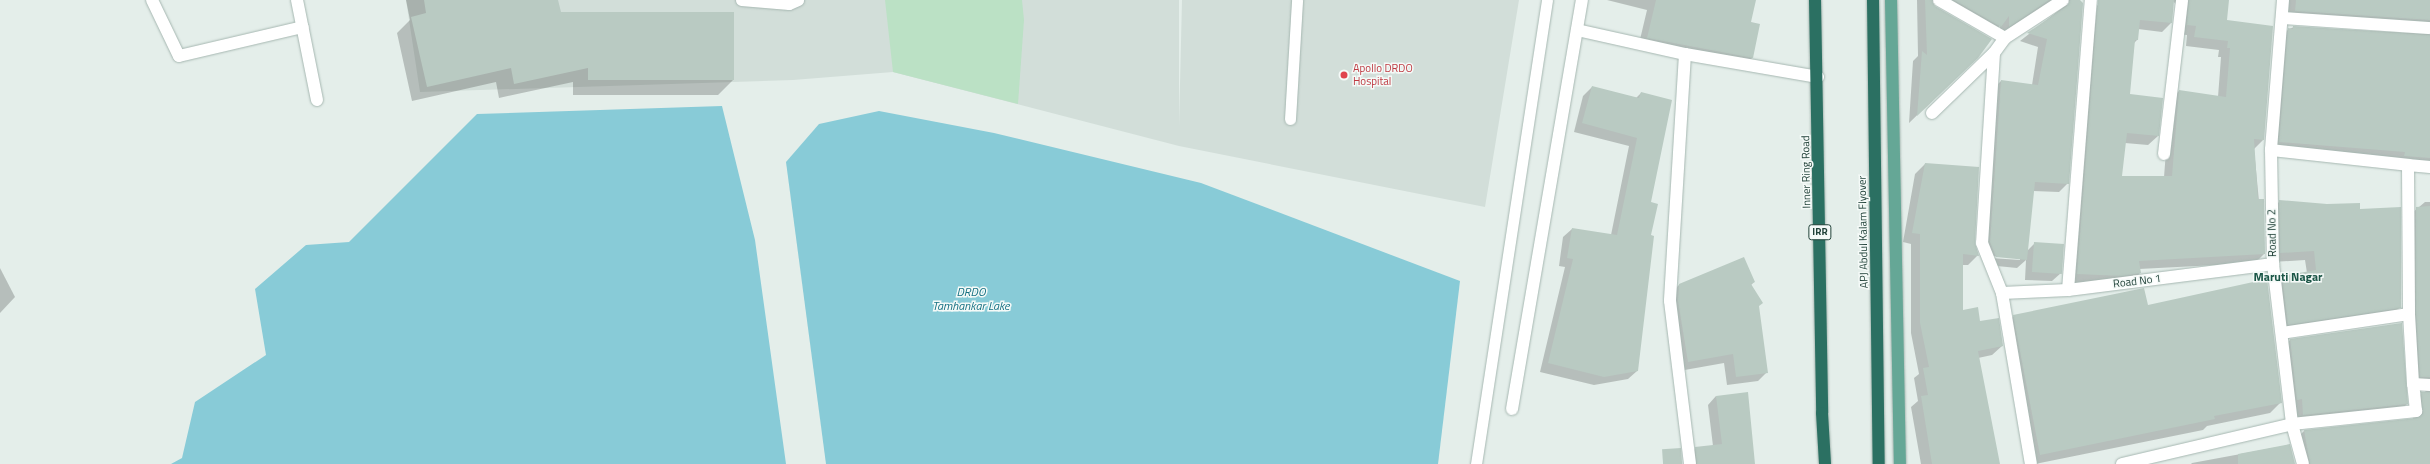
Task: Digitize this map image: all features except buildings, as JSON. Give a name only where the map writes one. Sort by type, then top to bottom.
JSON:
[{"type":"highway","name":"Inner Ring Road","points":[[1814,0],[1818,78],[1822,413],[1825,464]]},
{"type":"highway","name":"APJ Abdul Kalam Flyover","points":[[1873,0],[1879,464]]},
{"type":"main road","points":[[1891,0],[1900,464]]},
{"type":"street","points":[[152,0],[179,56],[303,27]]},
{"type":"street","points":[[297,0],[317,100]]},
{"type":"street","points":[[1512,410],[1582,0]]},
{"type":"street","points":[[1939,0],[2005,38]]},
{"type":"street","points":[[1932,113],[1994,53],[2005,38],[2063,0]]},
{"type":"street","points":[[2068,290],[2091,0]]},
{"type":"street","points":[[2164,154],[2182,0]]},
{"type":"street","name":"Road No 2","points":[[2283,0],[2271,150],[2272,264],[2282,333],[2292,424],[2303,464]]},
{"type":"street","points":[[2282,18],[2430,28]]},
{"type":"street","points":[[1577,30],[1685,54],[1818,78]]},
{"type":"street","points":[[1994,53],[1982,243],[2002,293],[2031,464]]},
{"type":"street","points":[[1685,54],[1670,301],[1690,464]]},
{"type":"street","points":[[2271,150],[2430,167]]},
{"type":"street","points":[[2122,464],[2171,458],[2292,424],[2416,411],[2409,314],[2408,165]]},
{"type":"street","name":"Road No 1","points":[[2002,293],[2068,290],[2272,264]]},
{"type":"street","points":[[2282,333],[2409,314]]},
{"type":"street","points":[[2413,384],[2430,385]]},
{"type":"lane","points":[[741,0],[788,4],[798,0]]},
{"type":"lane","points":[[1290,119],[1297,0]]},
{"type":"lane","points":[[1476,464],[1547,0]]},
{"type":"shaded area","points":[[406,0],[1179,0],[1179,126],[1182,0],[1519,0],[1485,207],[1179,146],[893,72],[793,80],[420,92]]},
{"type":"green space","points":[[885,0],[1022,0],[1024,20],[1018,104],[893,72]]},
{"type":"water","points":[[722,106],[755,240],[786,464],[171,464],[182,458],[195,402],[266,355],[255,289],[306,245],[349,242],[477,114]]},
{"type":"water","name":"DRDO Tamhankar Lake","points":[[879,111],[994,133],[1201,183],[1460,281],[1438,464],[826,464],[786,162],[819,124]]},
{"type":"place","name":"Apollo DRDO Hospital","points":[[1344,75]]},
{"type":"district","name":"Maruti Nagar","points":[[2288,277]]}]
